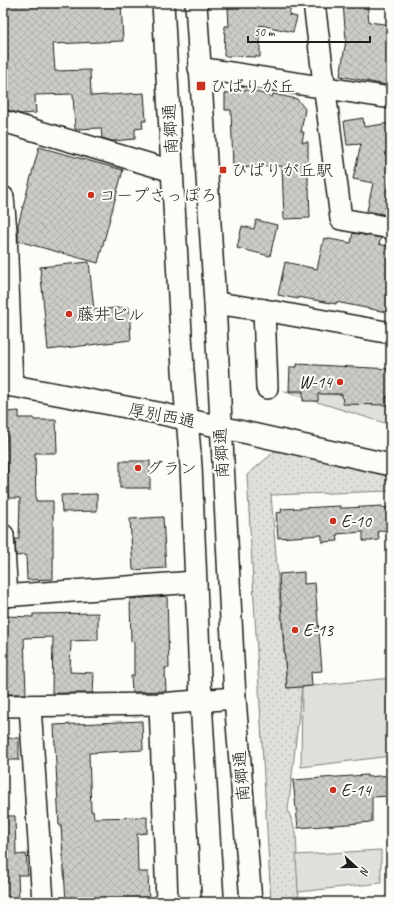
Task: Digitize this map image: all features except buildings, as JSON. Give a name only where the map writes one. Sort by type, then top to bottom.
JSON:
[{"type":"street","name":"南郷通","points":[[163,3],[188,419],[201,701],[214,902]]},
{"type":"street","name":"南郷通","points":[[196,3],[215,303],[220,426],[235,698],[251,902]]},
{"type":"street","points":[[314,3],[342,219],[391,228]]},
{"type":"street","points":[[199,68],[391,98]]},
{"type":"street","points":[[3,121],[172,171]]},
{"type":"street","points":[[3,197],[8,385]]},
{"type":"street","points":[[215,303],[264,310],[391,334]]},
{"type":"street","points":[[264,310],[267,388]]},
{"type":"street","name":"厚別西通","points":[[8,385],[188,419],[391,465]]},
{"type":"street","points":[[3,535],[5,596],[195,582]]},
{"type":"street","points":[[3,706],[160,704],[235,698]]},
{"type":"street","points":[[160,704],[167,902]]},
{"type":"street","points":[[30,706],[43,902]]},
{"type":"shaded area","points":[[282,391],[391,398],[391,425]]},
{"type":"shaded area","points":[[279,448],[391,471],[391,491],[271,495],[287,688],[302,687],[288,810],[296,832],[299,902],[271,902],[247,475]]},
{"type":"shaded area","points":[[391,678],[391,756],[301,767],[302,687]]},
{"type":"shaded area","points":[[381,850],[381,883],[298,892],[296,855]]},
{"type":"place","name":"ひばりが丘","points":[[201,86]]},
{"type":"place","name":"ひばりが丘駅","points":[[223,170]]},
{"type":"place","name":"コープさっぽろ","points":[[91,195]]},
{"type":"place","name":"藤井ビル","points":[[69,314]]},
{"type":"place","name":"W-14","points":[[340,382]]},
{"type":"place","name":"グラン","points":[[138,468]]},
{"type":"place","name":"E-10","points":[[333,521]]},
{"type":"place","name":"E-13","points":[[295,630]]},
{"type":"place","name":"E-14","points":[[333,790]]}]
